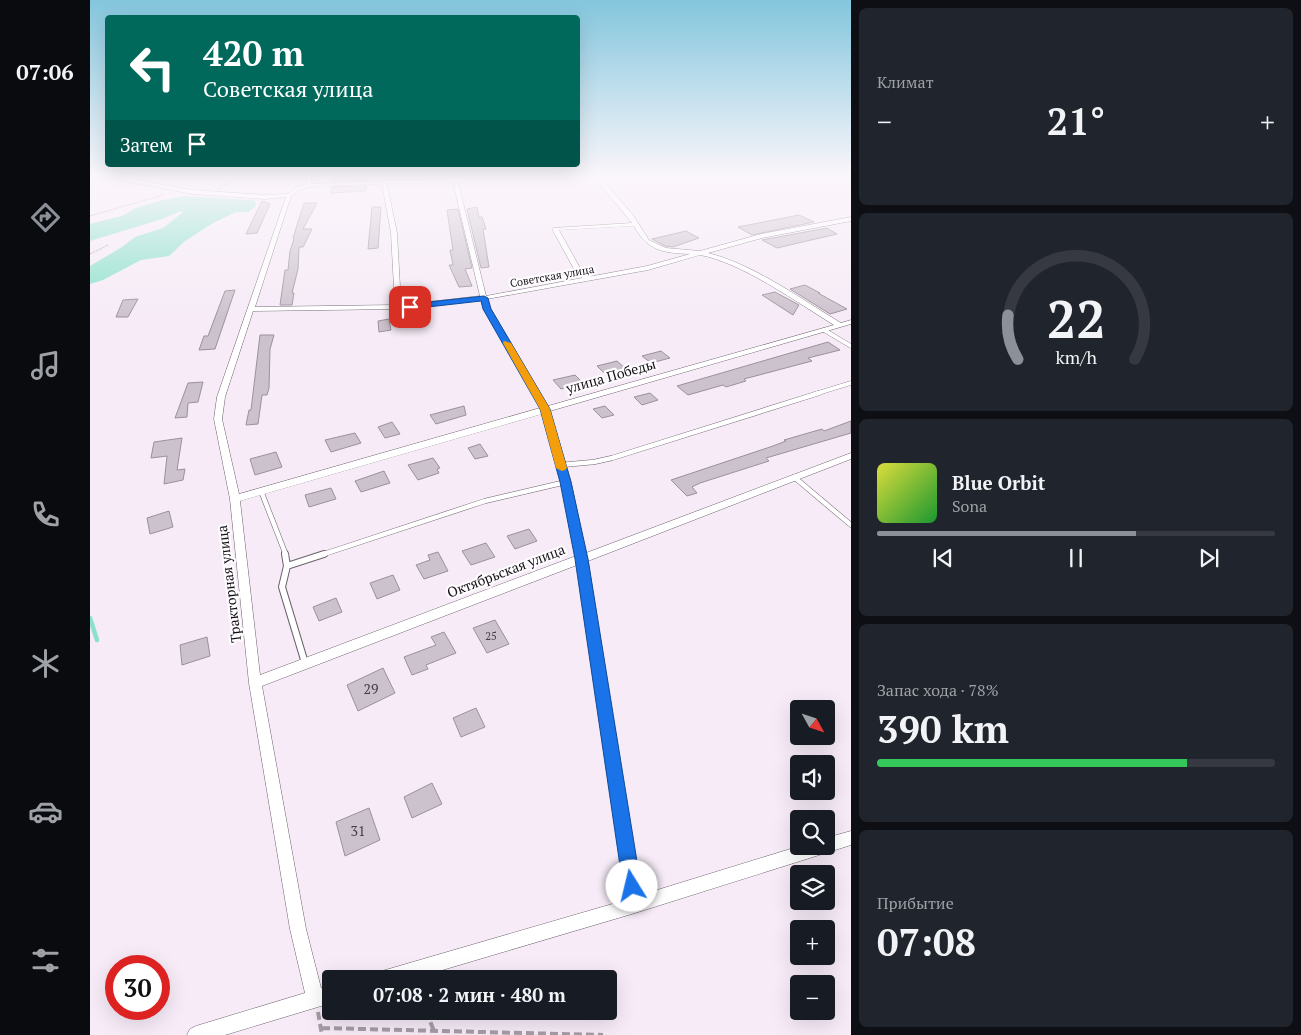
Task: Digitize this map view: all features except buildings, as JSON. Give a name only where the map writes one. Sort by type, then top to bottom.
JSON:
[{"type":"street","name":"Тракторная улица","points":[[279,223],[250,309],[219,408],[218,419],[235,499],[255,682],[298,929],[322,993]]},
{"type":"street","points":[[392,223],[398,307]]},
{"type":"street","points":[[465,223],[487,309],[545,409],[566,482],[582,559],[635,905]]},
{"type":"street","name":"Советская улица","points":[[250,309],[398,307],[484,298],[648,268],[761,236],[828,223]]},
{"type":"street","points":[[587,280],[577,269],[555,229],[636,224],[645,239],[654,245],[666,250],[712,255],[840,325]]},
{"type":"street","name":"улица Победы","points":[[235,499],[851,322]]},
{"type":"street","name":"Октябрьская улица","points":[[255,682],[851,456]]},
{"type":"street","points":[[835,843],[851,838]]},
{"type":"street","points":[[413,970],[797,855]]},
{"type":"street","points":[[196,1035],[322,996]]},
{"type":"lane","points":[[824,330],[851,346]]},
{"type":"lane","points":[[561,465],[594,462],[612,458],[851,383]]},
{"type":"lane","points":[[794,477],[851,525]]},
{"type":"lane","points":[[287,566],[486,501],[566,482]]},
{"type":"lane","points":[[261,491],[286,556],[287,566],[282,587],[306,663]]},
{"type":"path","points":[[90,254],[108,245]]},
{"type":"path","points":[[322,1020],[322,1035]]},
{"type":"path","points":[[430,1020],[434,1030]]},
{"type":"path","points":[[322,1028],[603,1035]]},
{"type":"shaded area","points":[[93,223],[148,223],[90,241],[90,224]]},
{"type":"shaded area","points":[[169,223],[213,223],[185,241],[169,256],[141,260],[103,280],[90,284],[90,266],[135,237],[163,228]]},
{"type":"waterway","points":[[90,618],[97,640]]},
{"type":"slow traffic","points":[[507,343],[542,402],[562,468]]},
{"type":"route","points":[[410,307],[484,298],[487,309],[545,409],[566,482],[582,559],[632,886]]}]
